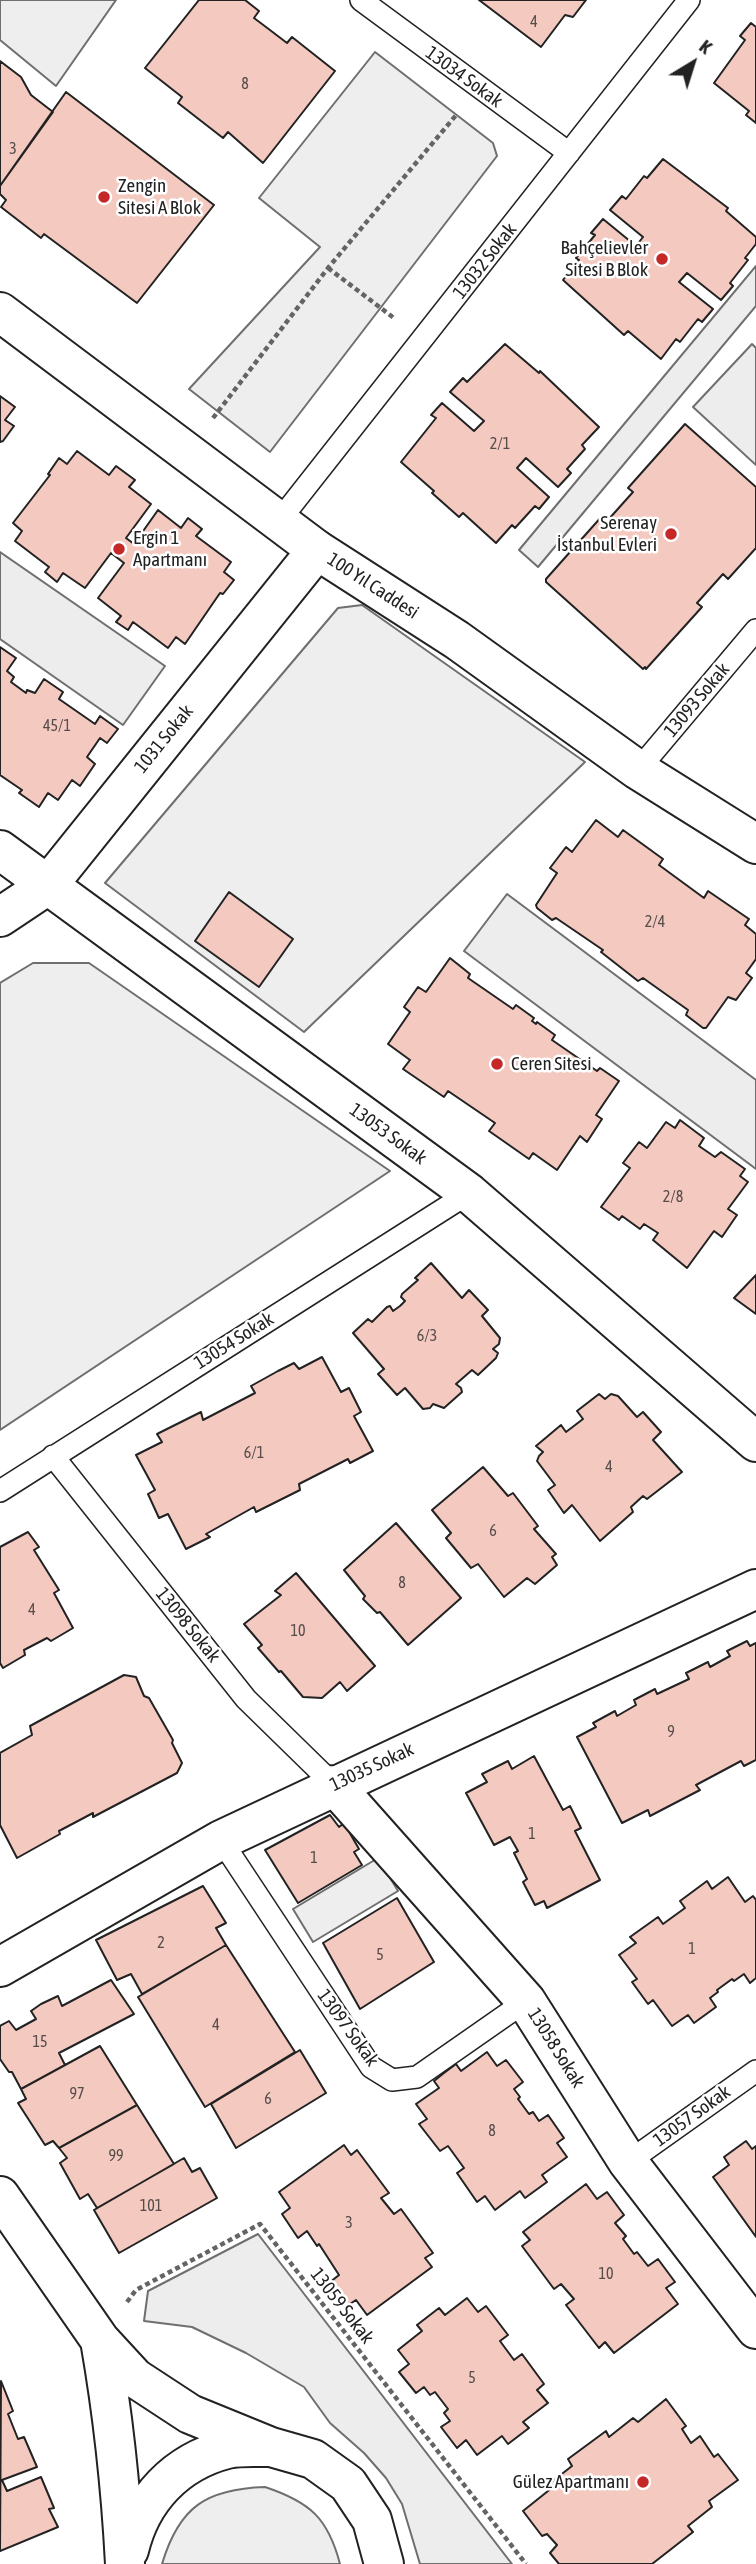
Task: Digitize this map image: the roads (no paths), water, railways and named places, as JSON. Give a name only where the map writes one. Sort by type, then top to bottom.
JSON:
[{"type":"street","name":"100 Yıl Caddesi","points":[[0,312],[317,550],[457,640],[638,770],[756,844]]},
{"type":"street","name":"1031 Sokak","points":[[0,917],[48,885],[317,550]]},
{"type":"street","name":"13053 Sokak","points":[[0,850],[469,1193],[756,1443]]},
{"type":"street","name":"13035 Sokak","points":[[0,1967],[221,1840],[756,1589]]},
{"type":"street","name":"13058 Sokak","points":[[334,1785],[526,2001],[628,2162],[756,2329]]},
{"type":"street","points":[[0,2196],[100,2340],[135,2378],[190,2414],[271,2447],[313,2459],[348,2484],[372,2520],[384,2563]]},
{"type":"street","points":[[100,2340],[114,2422],[125,2564]]},
{"type":"street","points":[[125,2564],[134,2528],[156,2490],[189,2463],[229,2448],[271,2447]]},
{"type":"lane","name":"13034 Sokak","points":[[360,0],[569,153]]},
{"type":"lane","name":"13032 Sokak","points":[[279,521],[689,0]]},
{"type":"lane","name":"13093 Sokak","points":[[638,770],[756,630]]},
{"type":"lane","name":"13054 Sokak","points":[[0,1490],[469,1193]]},
{"type":"lane","name":"13098 Sokak","points":[[53,1456],[246,1699],[334,1785]]},
{"type":"lane","name":"13097 Sokak","points":[[221,1840],[371,2067],[392,2080],[417,2077],[526,2001]]},
{"type":"lane","name":"13057 Sokak","points":[[628,2162],[756,2070]]},
{"type":"place","name":"Zengin Sitesi A Blok","points":[[104,197]]},
{"type":"place","name":"Bahçelievler Sitesi B Blok","points":[[662,259]]},
{"type":"place","name":"Serenay İstanbul Evleri","points":[[671,534]]},
{"type":"place","name":"Ergin 1 Apartmanı","points":[[119,549]]},
{"type":"place","name":"Ceren Sitesi","points":[[497,1064]]},
{"type":"place","name":"Gülez Apartmanı","points":[[643,2482]]}]
